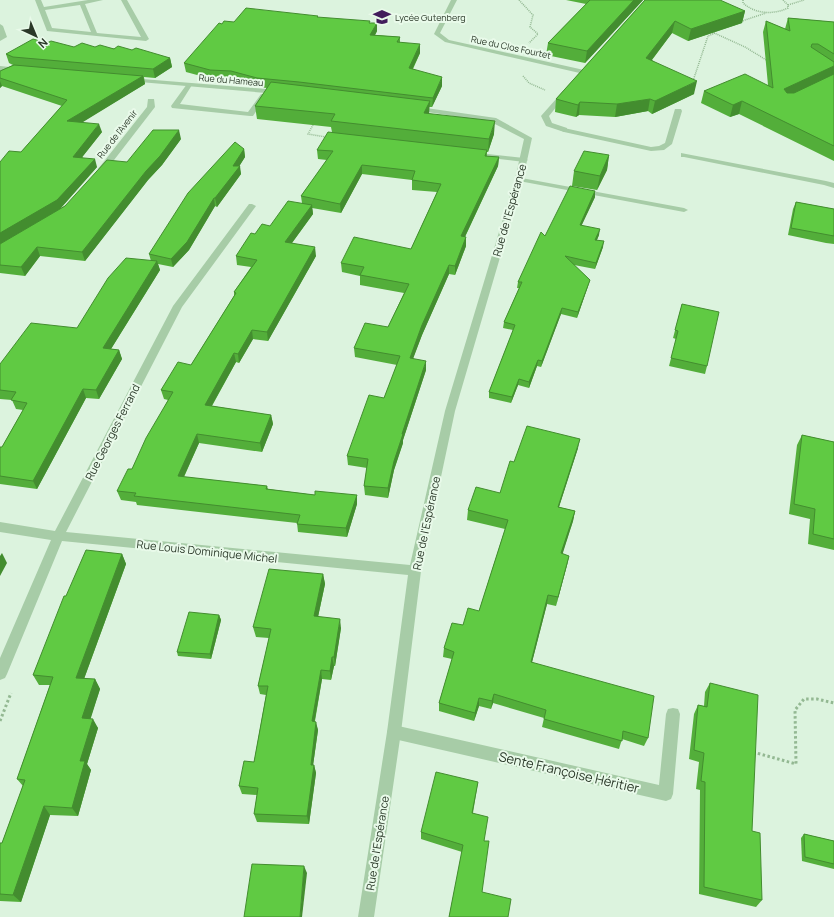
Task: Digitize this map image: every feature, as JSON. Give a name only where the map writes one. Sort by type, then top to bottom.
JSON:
[{"type":"street","points":[[38,0],[49,30],[146,40],[124,0]]},
{"type":"street","points":[[42,9],[100,0]]},
{"type":"street","name":"Rue du Clos Fourtet","points":[[454,0],[437,34],[447,41],[584,72]]},
{"type":"street","points":[[82,3],[95,35]]},
{"type":"street","points":[[0,26],[4,37],[0,39]]},
{"type":"street","points":[[589,66],[546,112],[545,116],[549,124],[564,130],[651,149],[661,148],[668,144],[678,110]]},
{"type":"street","points":[[0,68],[24,70]]},
{"type":"street","name":"Rue du Hameau","points":[[125,79],[286,93]]},
{"type":"street","points":[[189,85],[175,106],[250,114],[266,91]]},
{"type":"street","name":"Rue de l'Avenir","points":[[95,177],[151,107],[151,101]]},
{"type":"street","name":"Rue de l'Espérance","points":[[366,917],[394,732],[415,571],[450,411],[519,179],[528,138],[493,120],[406,107]]},
{"type":"street","points":[[468,153],[524,160]]},
{"type":"street","points":[[684,154],[826,183],[834,186]]},
{"type":"street","points":[[519,179],[684,210]]},
{"type":"street","name":"Rue Georges Ferrand","points":[[0,674],[58,536],[178,306],[252,206]]},
{"type":"street","name":"Rue Louis Dominique Michel","points":[[0,527],[58,536],[415,571]]},
{"type":"street","name":"Sente Françoise Héritier","points":[[394,732],[666,794],[673,714]]},
{"type":"path","points":[[519,0],[533,15],[530,28],[538,34],[527,45]]},
{"type":"path","points":[[743,0],[743,3],[747,7],[768,12]]},
{"type":"path","points":[[783,0],[788,5]]},
{"type":"path","points":[[733,24],[768,12],[780,11],[788,8],[788,5],[804,0]]},
{"type":"path","points":[[715,33],[712,32],[719,29]]},
{"type":"path","points":[[692,84],[708,36],[715,33],[745,47],[772,63]]},
{"type":"path","points":[[524,76],[529,83],[549,91]]},
{"type":"path","points":[[315,122],[308,134],[327,137]]},
{"type":"path","points":[[745,750],[796,764],[795,710],[804,699],[817,699],[834,703]]},
{"type":"building","points":[[590,0],[634,0],[587,51],[548,43]]},
{"type":"building","points":[[645,0],[720,0],[745,11],[691,29],[675,21],[646,58],[697,81],[655,101],[650,99],[617,104],[580,102],[578,105],[556,99]]},
{"type":"building","points":[[246,8],[377,23],[370,35],[400,37],[397,42],[420,44],[409,68],[442,77],[433,98],[257,78],[231,71],[210,70],[184,63],[219,23],[222,24],[224,21],[234,22]]},
{"type":"building","points":[[788,18],[834,22],[834,54],[818,44],[812,44],[811,47],[834,62],[834,66],[784,89],[787,93],[794,93],[834,74],[834,146],[742,101],[733,105],[704,91],[745,74],[773,88],[766,21],[790,31]]},
{"type":"building","points":[[33,39],[47,43],[51,41],[74,47],[82,43],[95,47],[100,45],[114,49],[118,46],[132,50],[136,48],[170,58],[153,69],[13,57],[6,54]]},
{"type":"building","points":[[14,65],[143,76],[67,121],[99,124],[73,157],[95,159],[57,200],[0,233],[0,162],[9,151],[21,152],[67,100],[0,78],[0,71]]},
{"type":"building","points":[[271,82],[430,101],[424,113],[495,121],[489,139],[331,121],[335,114],[255,106]]},
{"type":"building","points":[[153,130],[179,130],[160,156],[146,171],[82,252],[37,247],[21,267],[0,265],[0,244],[65,206],[107,160],[127,162]]},
{"type":"building","points":[[328,132],[487,150],[485,156],[499,157],[461,236],[466,237],[455,266],[449,265],[422,325],[410,358],[426,361],[402,434],[388,488],[364,486],[368,459],[347,456],[369,395],[384,398],[400,356],[354,348],[365,323],[388,327],[409,284],[360,275],[364,267],[341,263],[354,237],[411,249],[441,184],[412,180],[415,171],[362,165],[340,204],[301,196],[333,151],[317,150]]},
{"type":"building","points":[[235,142],[244,149],[233,166],[240,166],[214,198],[187,242],[171,259],[149,254],[188,193]]},
{"type":"building","points":[[584,151],[609,155],[600,176],[574,171]]},
{"type":"building","points":[[570,186],[595,191],[580,225],[600,229],[595,240],[604,241],[596,263],[565,256],[590,280],[578,312],[562,308],[542,361],[538,360],[529,382],[519,379],[512,397],[489,392],[515,325],[504,322],[522,282],[518,282],[541,232],[545,236]]},
{"type":"building","points":[[288,201],[312,205],[285,242],[315,247],[267,332],[252,330],[238,354],[234,353],[205,405],[271,415],[260,443],[197,434],[178,476],[267,486],[266,489],[315,495],[315,491],[357,495],[346,528],[297,524],[300,515],[134,496],[136,493],[117,491],[128,469],[132,469],[146,438],[173,392],[161,390],[178,362],[191,365],[236,293],[234,292],[257,260],[236,256],[251,233],[255,234],[262,224],[270,226]]},
{"type":"building","points":[[796,202],[834,209],[834,236],[791,228]]},
{"type":"building","points":[[126,258],[157,261],[103,348],[119,350],[96,390],[83,389],[33,481],[0,476],[0,447],[2,447],[27,403],[11,400],[16,392],[0,390],[0,364],[31,323],[77,328],[108,278]]},
{"type":"building","points":[[682,304],[719,312],[707,366],[671,358],[678,331],[675,330]]},
{"type":"building","points":[[527,426],[580,439],[558,507],[575,511],[561,553],[569,556],[558,597],[548,595],[531,662],[654,696],[648,738],[623,731],[622,741],[544,719],[546,710],[494,694],[492,701],[479,698],[475,713],[439,703],[454,652],[444,648],[452,623],[463,625],[468,608],[479,611],[508,520],[468,510],[476,487],[500,493],[510,461],[514,462]]},
{"type":"building","points":[[802,435],[834,442],[834,539],[813,534],[815,509],[794,504]]},
{"type":"building","points":[[86,550],[122,554],[76,678],[95,679],[82,718],[93,719],[80,761],[85,761],[72,808],[44,806],[13,895],[0,894],[0,843],[2,843],[25,780],[17,779],[53,677],[33,675],[64,596],[66,596]]},
{"type":"building","points":[[269,569],[323,574],[314,616],[340,619],[334,657],[332,657],[330,671],[321,670],[312,721],[316,722],[311,765],[314,765],[307,816],[254,814],[258,788],[239,786],[244,761],[254,762],[268,686],[258,686],[271,629],[253,627]]},
{"type":"building","points":[[189,612],[219,615],[210,654],[177,652]]},
{"type":"building","points":[[710,683],[758,695],[752,831],[760,833],[762,900],[704,887],[705,782],[701,781],[704,753],[694,750],[698,705],[707,707]]},
{"type":"building","points":[[436,772],[478,782],[472,813],[488,817],[484,841],[489,841],[482,892],[511,899],[508,917],[449,917],[463,845],[421,832]]},
{"type":"building","points":[[804,834],[834,841],[834,864],[805,857]]},
{"type":"building","points":[[252,864],[304,866],[300,917],[244,917]]},
{"type":"place","name":"Lycée Gutenberg","points":[[382,17]]}]
